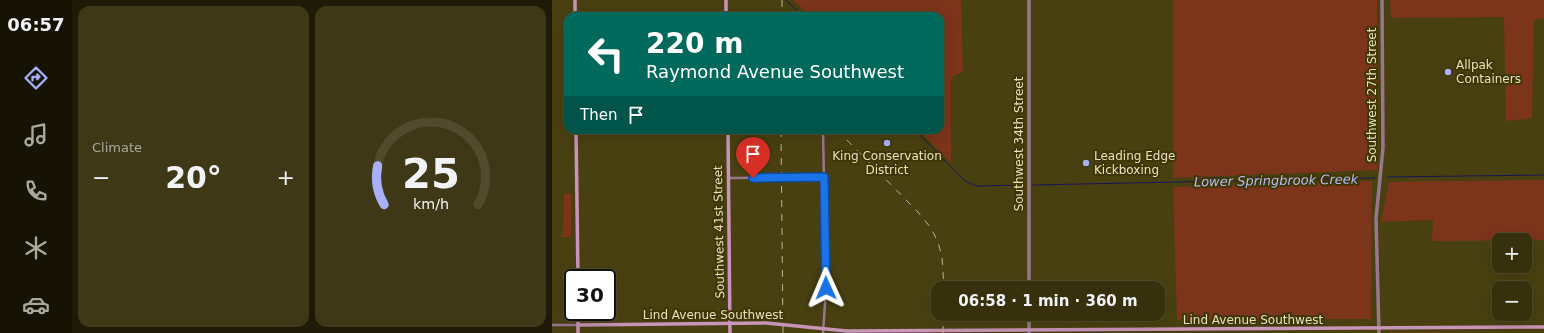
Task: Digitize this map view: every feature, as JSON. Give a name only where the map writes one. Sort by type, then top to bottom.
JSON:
[{"type":"main road","points":[[575,0],[575,12]]},
{"type":"main road","points":[[726,0],[726,12]]},
{"type":"main road","points":[[576,134],[578,269]]},
{"type":"main road","name":"Southwest 41st Street","points":[[728,134],[730,333]]},
{"type":"main road","points":[[578,321],[578,333]]},
{"type":"main road","name":"Lind Avenue Southwest","points":[[578,325],[730,323],[783,324],[823,331],[1029,332],[1379,331],[1466,327],[1544,327]]},
{"type":"street","name":"Southwest 34th Street","points":[[1028,281],[1029,0]]},
{"type":"street","name":"Southwest 27th Street","points":[[1379,331],[1376,218],[1383,148],[1382,0]]},
{"type":"street","points":[[823,134],[826,288],[823,331]]},
{"type":"street","points":[[728,178],[824,177]]},
{"type":"street","points":[[1029,321],[1029,332]]},
{"type":"street","points":[[552,325],[578,325]]},
{"type":"shaded area","points":[[793,0],[961,0],[963,72],[951,77],[951,163],[923,134],[944,134],[944,12],[805,12]]},
{"type":"shaded area","points":[[1173,0],[1377,0],[1377,170],[1173,178]]},
{"type":"shaded area","points":[[1390,0],[1544,0],[1544,18],[1534,20],[1532,118],[1506,121],[1504,17],[1391,18]]},
{"type":"shaded area","points":[[1544,180],[1544,240],[1532,240],[1532,233],[1492,233],[1492,240],[1432,241],[1433,220],[1381,222],[1389,182]]},
{"type":"shaded area","points":[[1372,181],[1371,319],[1177,320],[1173,187]]},
{"type":"shaded area","points":[[560,193],[571,194],[571,237],[560,237],[563,235],[564,194]]},
{"type":"shaded area","points":[[1390,332],[1544,333],[1389,333]]},
{"type":"waterway","name":"Lower Springbrook Creek","points":[[786,0],[798,12]]},
{"type":"waterway","name":"Lower Springbrook Creek","points":[[919,134],[965,181],[977,186],[1023,185]]},
{"type":"waterway","name":"Lower Springbrook Creek","points":[[1388,177],[1544,175]]},
{"type":"waterway","name":"Lower Springbrook Creek","points":[[1033,185],[1375,178]]},
{"type":"railway","points":[[782,0],[782,12]]},
{"type":"railway","points":[[781,134],[783,333]]},
{"type":"railway","points":[[841,134],[917,211],[931,228],[938,242],[942,257],[944,281]]},
{"type":"railway","points":[[943,321],[943,333]]},
{"type":"place","name":"Allpak Containers","points":[[1448,72]]},
{"type":"place","name":"King Conservation District","points":[[887,143]]},
{"type":"place","name":"Leading Edge Kickboxing","points":[[1086,163]]},
{"type":"route","points":[[753,178],[824,177],[826,288]]}]
